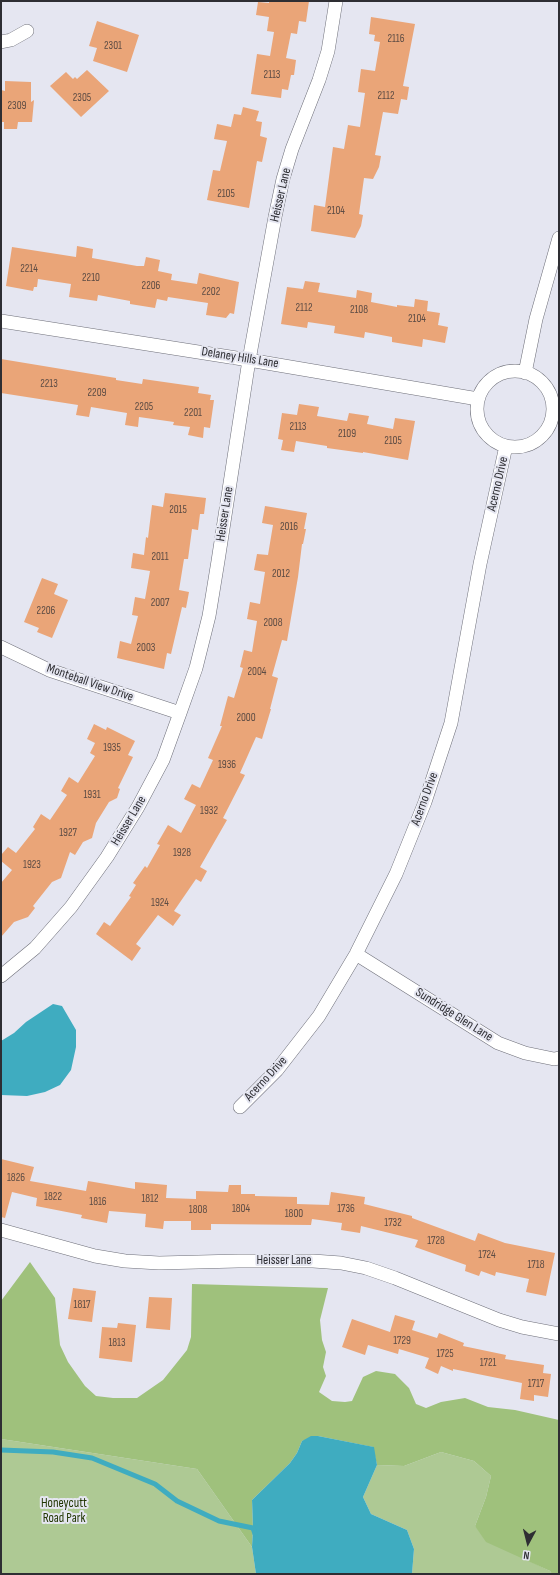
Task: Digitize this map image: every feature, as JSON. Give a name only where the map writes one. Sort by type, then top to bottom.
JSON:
[{"type":"street","name":"Heisser Lane","points":[[1,976],[35,948],[71,907],[107,857],[138,807],[163,760],[196,668],[220,554],[249,360],[266,262],[283,179],[292,149],[319,80],[328,51],[336,1]]},
{"type":"street","points":[[1,42],[11,40],[27,31]]},
{"type":"street","points":[[525,373],[536,319],[559,238]]},
{"type":"street","name":"Delaney Hills Lane","points":[[1,321],[249,360],[478,399]]},
{"type":"street","points":[[520,371],[525,373],[532,375],[542,382],[549,392],[556,418],[539,439],[528,446],[514,448],[491,440],[483,432],[478,421],[476,410],[482,389],[489,380],[499,374],[507,372],[520,371]]},
{"type":"street","name":"Acerno Drive","points":[[240,1107],[278,1070],[314,1022],[356,954],[396,874],[426,802],[451,723],[480,564],[506,446]]},
{"type":"street","name":"Monteball View Drive","points":[[1,648],[49,670],[180,713]]},
{"type":"street","name":"Sundridge Glen Lane","points":[[356,954],[498,1043],[525,1053],[554,1059],[559,1058]]},
{"type":"street","name":"Heisser Lane","points":[[1,1230],[95,1256],[125,1261],[159,1263],[238,1260],[313,1261],[347,1264],[366,1268],[396,1278],[498,1320],[522,1327],[559,1334]]},
{"type":"green space","points":[[30,1262],[55,1298],[60,1345],[68,1362],[85,1386],[96,1396],[137,1398],[163,1380],[187,1350],[191,1337],[192,1284],[328,1288],[320,1320],[322,1340],[326,1352],[323,1367],[326,1376],[319,1392],[332,1401],[352,1401],[363,1377],[376,1371],[395,1374],[409,1388],[416,1404],[426,1408],[441,1402],[465,1398],[488,1407],[515,1410],[559,1420],[559,1574],[552,1574],[550,1571],[486,1542],[475,1526],[486,1497],[491,1476],[474,1461],[441,1452],[404,1466],[377,1465],[373,1447],[318,1436],[302,1441],[297,1453],[290,1463],[252,1500],[252,1547],[197,1469],[1,1439],[1,1301]]},
{"type":"green space","name":"Honeycutt Road Park","points":[[1,1439],[197,1469],[252,1547],[256,1574],[1,1574]]},
{"type":"green space","points":[[441,1452],[474,1461],[491,1476],[486,1497],[475,1526],[519,1556],[550,1571],[552,1574],[412,1574],[414,1549],[407,1530],[371,1514],[363,1497],[377,1465],[404,1466]]},
{"type":"water","points":[[53,1004],[62,1006],[76,1030],[76,1047],[71,1070],[60,1085],[45,1092],[27,1096],[1,1095],[1,1041]]},
{"type":"water","points":[[311,1436],[318,1436],[374,1447],[377,1465],[363,1497],[371,1514],[407,1530],[414,1549],[412,1574],[256,1574],[252,1547],[252,1500],[290,1463],[297,1453],[302,1441]]},
{"type":"building","points":[[269,1],[309,1],[306,22],[299,21],[297,34],[291,33],[286,58],[296,60],[294,75],[291,75],[288,90],[282,89],[281,98],[251,94],[257,54],[270,56],[274,32],[267,31],[269,17],[256,15],[258,2],[269,3]]},
{"type":"building","points":[[371,17],[415,24],[403,86],[409,87],[407,100],[401,99],[398,114],[383,112],[375,155],[381,156],[379,167],[373,179],[364,178],[359,214],[363,215],[361,226],[355,238],[311,231],[314,205],[325,207],[333,147],[344,149],[348,125],[360,127],[365,93],[358,92],[361,69],[375,71],[380,42],[374,41],[375,35],[369,34]]},
{"type":"building","points":[[97,21],[139,35],[127,72],[93,61],[97,48],[89,46]]},
{"type":"building","points":[[87,70],[109,91],[81,117],[50,86],[66,72],[73,79],[75,77],[77,79]]},
{"type":"building","points":[[5,81],[31,82],[31,102],[34,100],[32,122],[18,122],[17,129],[4,129],[4,122],[1,122],[1,90],[5,91]]},
{"type":"building","points":[[243,107],[259,111],[256,121],[262,122],[260,136],[267,138],[262,162],[257,161],[249,208],[207,200],[213,170],[220,171],[227,141],[214,139],[217,124],[231,127],[234,114],[241,115]]},
{"type":"building","points":[[77,246],[93,249],[92,258],[137,266],[144,266],[146,257],[160,260],[158,271],[172,274],[171,280],[197,284],[199,273],[239,282],[234,314],[230,313],[226,318],[206,315],[208,303],[168,297],[167,301],[157,299],[155,308],[130,304],[130,301],[98,295],[97,301],[69,297],[71,284],[38,279],[37,287],[34,287],[33,291],[6,286],[12,247],[76,257]]},
{"type":"building","points":[[305,281],[320,283],[318,292],[356,298],[357,290],[372,293],[371,302],[397,307],[397,305],[414,307],[415,299],[428,301],[427,311],[440,313],[438,325],[448,327],[445,343],[423,339],[422,347],[392,342],[392,337],[365,332],[364,338],[334,333],[335,326],[308,322],[307,328],[281,324],[287,287],[303,289]]},
{"type":"building","points":[[1,359],[116,378],[116,380],[142,384],[143,379],[199,387],[198,393],[211,395],[210,400],[214,400],[210,428],[204,427],[203,438],[188,435],[190,427],[173,425],[174,422],[139,417],[138,427],[125,425],[127,413],[91,407],[89,417],[76,415],[78,405],[1,393]]},
{"type":"building","points":[[299,404],[319,407],[317,416],[347,421],[349,413],[369,416],[367,424],[393,429],[395,418],[415,421],[408,460],[363,452],[327,448],[327,446],[296,441],[294,452],[281,450],[283,440],[278,439],[282,413],[297,415]]},
{"type":"building","points":[[165,493],[206,498],[204,514],[200,514],[198,530],[192,529],[188,559],[184,559],[179,590],[189,592],[186,608],[182,607],[171,654],[167,653],[164,669],[117,658],[120,641],[131,644],[138,616],[132,615],[135,597],[145,599],[150,571],[131,568],[133,553],[144,555],[146,537],[148,538],[152,505],[163,507]]},
{"type":"building","points":[[265,506],[307,513],[304,529],[306,529],[302,544],[287,641],[282,640],[272,676],[278,678],[271,709],[262,739],[256,737],[240,773],[245,775],[223,818],[227,820],[200,867],[207,871],[201,882],[196,879],[174,911],[181,915],[173,926],[158,915],[136,944],[141,948],[132,961],[96,934],[104,922],[110,926],[131,897],[129,896],[136,885],[133,883],[145,866],[147,868],[160,845],[157,844],[168,825],[181,833],[196,805],[184,799],[192,784],[200,788],[213,760],[208,758],[222,726],[220,726],[228,696],[234,698],[243,668],[240,667],[244,650],[252,652],[257,621],[247,619],[250,602],[260,604],[265,572],[254,570],[257,554],[268,555],[273,525],[262,523]]},
{"type":"building","points":[[42,578],[58,584],[54,594],[68,600],[52,638],[37,632],[39,628],[24,622]]},
{"type":"building","points":[[94,724],[106,730],[107,727],[135,741],[128,755],[133,757],[118,788],[120,789],[117,798],[109,802],[96,823],[92,838],[83,842],[75,855],[70,852],[61,878],[52,882],[33,906],[35,908],[28,917],[14,922],[1,937],[1,883],[12,870],[1,861],[1,855],[8,847],[16,853],[35,829],[33,827],[41,814],[50,820],[67,795],[61,791],[69,777],[78,783],[95,756],[90,753],[95,743],[87,739]]},
{"type":"building","points":[[1,1159],[34,1167],[30,1181],[86,1191],[88,1181],[135,1189],[135,1182],[167,1185],[166,1198],[196,1199],[196,1191],[228,1192],[229,1185],[241,1185],[241,1194],[255,1194],[255,1196],[297,1197],[297,1204],[329,1205],[331,1192],[365,1197],[364,1204],[412,1216],[412,1218],[475,1241],[478,1233],[505,1243],[555,1253],[546,1296],[526,1292],[529,1279],[496,1272],[495,1276],[481,1271],[479,1276],[465,1271],[466,1265],[415,1247],[418,1240],[361,1226],[360,1233],[341,1230],[342,1223],[312,1219],[311,1225],[211,1224],[211,1230],[191,1230],[191,1221],[164,1221],[163,1229],[145,1227],[146,1214],[109,1211],[107,1223],[81,1218],[82,1215],[36,1206],[37,1198],[12,1192],[5,1218],[1,1217]]},
{"type":"building","points":[[73,1288],[96,1291],[92,1322],[68,1319]]},
{"type":"building","points":[[149,1297],[172,1298],[170,1330],[146,1328]]},
{"type":"building","points":[[395,1315],[415,1321],[412,1330],[437,1338],[439,1333],[464,1343],[463,1346],[506,1355],[505,1359],[544,1365],[543,1373],[551,1374],[548,1397],[534,1395],[534,1401],[520,1399],[522,1383],[453,1369],[453,1371],[441,1366],[438,1374],[425,1368],[429,1358],[399,1349],[398,1354],[368,1345],[365,1355],[342,1347],[352,1319],[390,1332]]},
{"type":"building","points":[[118,1323],[136,1325],[132,1362],[99,1358],[102,1327],[117,1328]]},
{"type":"waterway","points":[[1,1450],[53,1452],[92,1458],[155,1484],[177,1501],[219,1521],[253,1528],[255,1534]]}]
